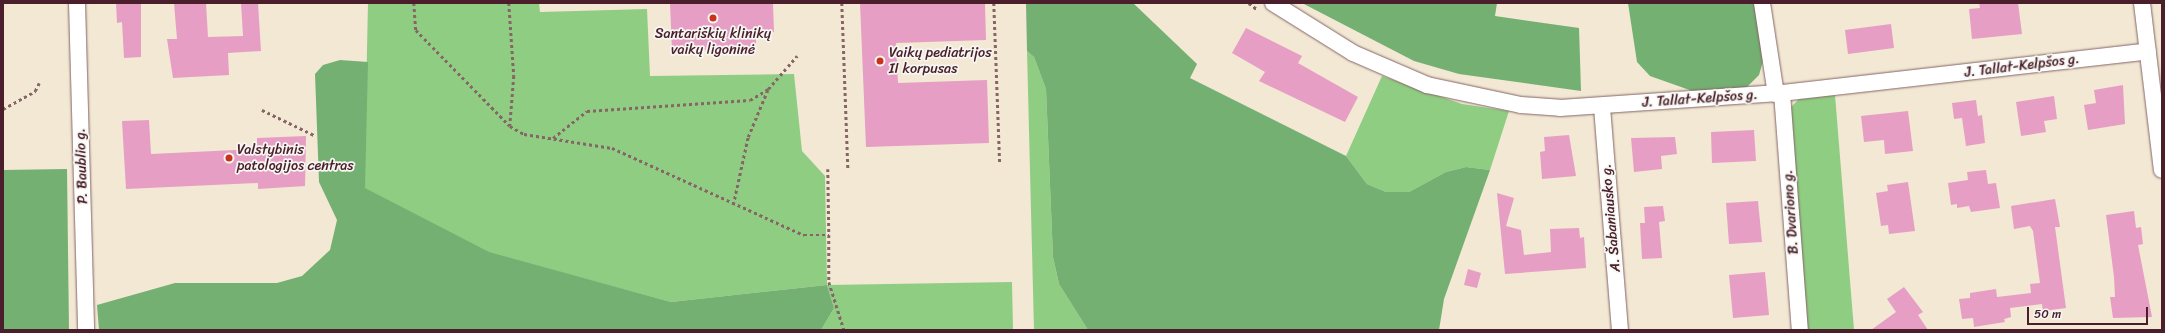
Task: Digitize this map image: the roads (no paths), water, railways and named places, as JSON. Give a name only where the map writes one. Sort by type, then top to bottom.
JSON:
[{"type":"street","name":"P. Baublio g.","points":[[77,3],[86,330]]},
{"type":"street","name":"J. Tallat-Kelpšos g.","points":[[1273,3],[1353,53],[1426,85],[1521,105],[1602,107],[1779,93],[2148,52]]},
{"type":"street","name":"B. Dvariono g.","points":[[1762,3],[1779,93],[1800,330]]},
{"type":"street","points":[[2142,3],[2162,170]]},
{"type":"street","name":"A. Šabaniausko g.","points":[[1602,107],[1620,330]]},
{"type":"place","name":"Santariškių klinikų vaikų ligoninė","points":[[713,18]]},
{"type":"place","name":"Vaikų pediatrijos II korpusas","points":[[880,61]]},
{"type":"place","name":"Valstybinis patologijos centras","points":[[229,158]]}]
